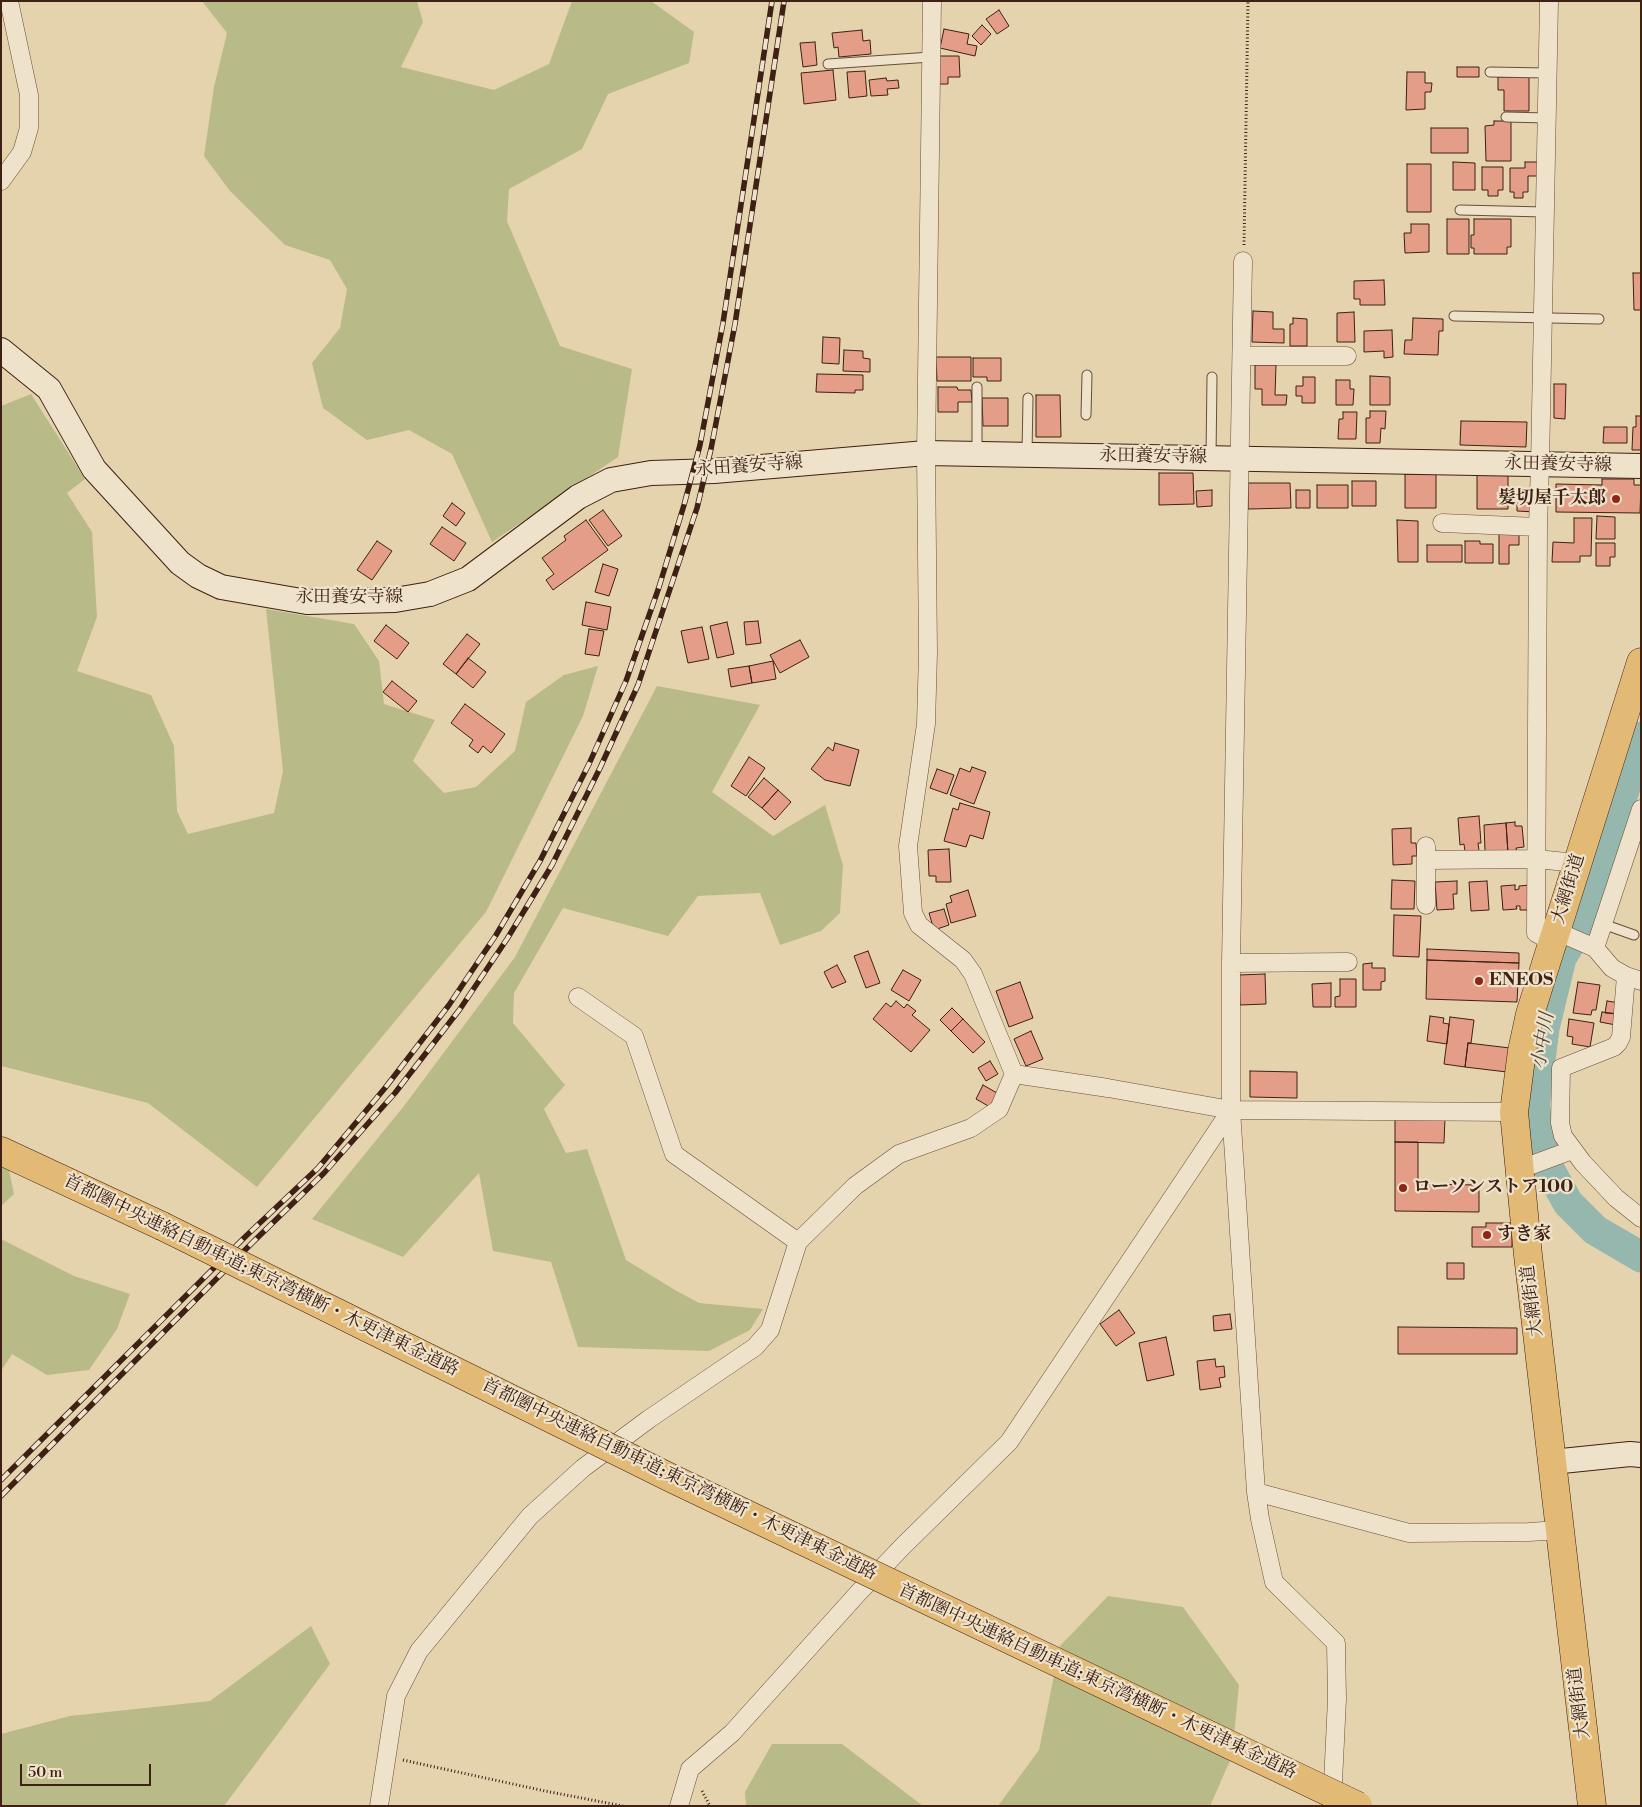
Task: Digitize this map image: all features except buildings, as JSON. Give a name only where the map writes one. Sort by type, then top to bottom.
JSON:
[{"type":"main road","name":"大網街道","points":[[1592,1806],[1518,1170],[1514,1112],[1522,1052],[1530,1014],[1641,662]]},
{"type":"main road","name":"首都圏中央連絡自動車道;東京湾横断・木更津東金道路","points":[[1,1151],[162,1226],[682,1483],[1358,1806]]},
{"type":"street","points":[[1,181],[22,152],[29,128],[29,95],[9,1]]},
{"type":"street","points":[[379,1806],[396,1696],[419,1651],[530,1516],[584,1468],[649,1419],[755,1347],[770,1330],[798,1242],[855,1186],[899,1154],[971,1128],[999,1110],[1014,1074],[973,974],[963,960],[920,925],[914,913],[908,846],[926,724],[928,653],[926,453],[932,1]]},
{"type":"street","points":[[1549,1],[1538,527],[1536,933],[1555,936],[1595,948],[1612,968],[1633,979],[1621,1037],[1614,1047],[1560,1068],[1560,1123],[1563,1136],[1572,1150],[1616,1198],[1641,1218]]},
{"type":"street","points":[[1243,261],[1231,963],[1231,1110],[1256,1492],[1274,1582],[1336,1642],[1337,1698],[1331,1806]]},
{"type":"street","name":"永田養安寺線","points":[[1,350],[49,389],[94,469],[180,563],[198,576],[221,587],[307,602],[395,600],[430,594],[468,578],[578,497],[611,480],[652,473],[714,471],[926,453],[1641,466]]},
{"type":"street","points":[[1242,356],[1347,356]]},
{"type":"street","points":[[1442,522],[1538,527]]},
{"type":"street","points":[[1595,948],[1641,809]]},
{"type":"street","points":[[1426,905],[1426,853],[1577,863]]},
{"type":"street","points":[[1231,963],[1348,962]]},
{"type":"street","points":[[578,997],[634,1036],[674,1154],[798,1242]]},
{"type":"street","points":[[1014,1074],[1108,1088],[1231,1110],[1514,1112]]},
{"type":"street","points":[[679,1806],[690,1769],[732,1733],[860,1591],[1009,1442],[1231,1110]]},
{"type":"street","points":[[1518,1170],[1572,1150]]},
{"type":"street","points":[[1552,1462],[1630,1454],[1641,1455]]},
{"type":"street","points":[[1256,1492],[1409,1533],[1559,1530]]},
{"type":"lane","points":[[828,64],[930,56]]},
{"type":"lane","points":[[1490,72],[1547,73]]},
{"type":"lane","points":[[1506,117],[1547,118]]},
{"type":"lane","points":[[1460,210],[1545,212]]},
{"type":"lane","points":[[1454,316],[1599,319]]},
{"type":"lane","points":[[1086,375],[1086,415]]},
{"type":"lane","points":[[1211,458],[1212,377]]},
{"type":"lane","points":[[977,387],[977,454]]},
{"type":"lane","points":[[1027,455],[1028,398]]},
{"type":"lane","points":[[1602,924],[1634,934]]},
{"type":"path","points":[[1243,261],[1248,1]]},
{"type":"path","points":[[388,1757],[623,1806]]},
{"type":"green space","points":[[202,1],[417,1],[423,22],[401,67],[494,90],[549,64],[572,1],[651,1],[694,32],[689,63],[608,94],[582,149],[509,189],[507,221],[560,346],[632,369],[618,457],[492,542],[452,454],[409,430],[367,440],[323,408],[312,363],[340,328],[347,289],[330,260],[285,245],[230,191],[204,156],[214,87],[227,33]]},
{"type":"green space","points":[[31,394],[85,479],[67,493],[92,532],[97,617],[77,671],[151,695],[174,746],[177,811],[188,834],[274,813],[283,771],[266,609],[354,624],[379,661],[384,704],[435,720],[413,761],[444,793],[476,787],[515,751],[526,702],[564,675],[598,666],[583,716],[486,912],[257,1187],[148,1103],[1,1066],[1,406]]},
{"type":"green space","points":[[657,686],[760,705],[712,792],[773,836],[825,805],[843,865],[840,913],[821,931],[780,945],[760,893],[698,896],[668,936],[563,908],[514,993],[513,1023],[565,1085],[544,1109],[566,1153],[587,1149],[626,1260],[699,1303],[763,1309],[750,1330],[709,1351],[578,1347],[551,1262],[493,1251],[479,1173],[403,1257],[312,1219],[404,1106],[515,957]]},
{"type":"green space","points":[[1,1165],[8,1165],[14,1194],[1,1206]]},
{"type":"green space","points":[[1,1239],[74,1276],[130,1294],[117,1329],[89,1370],[47,1375],[12,1354],[1,1371]]},
{"type":"green space","points":[[1108,1596],[1183,1607],[1239,1685],[1232,1756],[1210,1806],[998,1806],[1039,1750],[1060,1646]]},
{"type":"green space","points":[[311,1626],[330,1664],[224,1806],[1,1806],[1,1734],[70,1716],[210,1701]]},
{"type":"green space","points":[[772,1744],[842,1744],[923,1806],[746,1806],[745,1792]]},
{"type":"waterway","name":"小中川","points":[[1641,737],[1581,925],[1561,958],[1544,1028],[1534,1107],[1549,1169],[1568,1203],[1595,1230],[1641,1257]]},
{"type":"railway","points":[[1,1480],[246,1236],[318,1168],[385,1088],[449,1005],[496,935],[540,861],[589,764],[626,681],[659,587],[684,505],[700,445],[723,323],[772,1]]},
{"type":"railway","points":[[1,1496],[324,1173],[395,1093],[460,1009],[507,939],[552,865],[638,685],[697,508],[711,449],[735,324],[784,1]]},
{"type":"place","name":"髪切屋千太郎","points":[[1616,499]]},
{"type":"place","name":"ENEOS","points":[[1479,981]]},
{"type":"place","name":"ローソンストア100","points":[[1403,1188]]},
{"type":"place","name":"すき家","points":[[1487,1235]]}]
